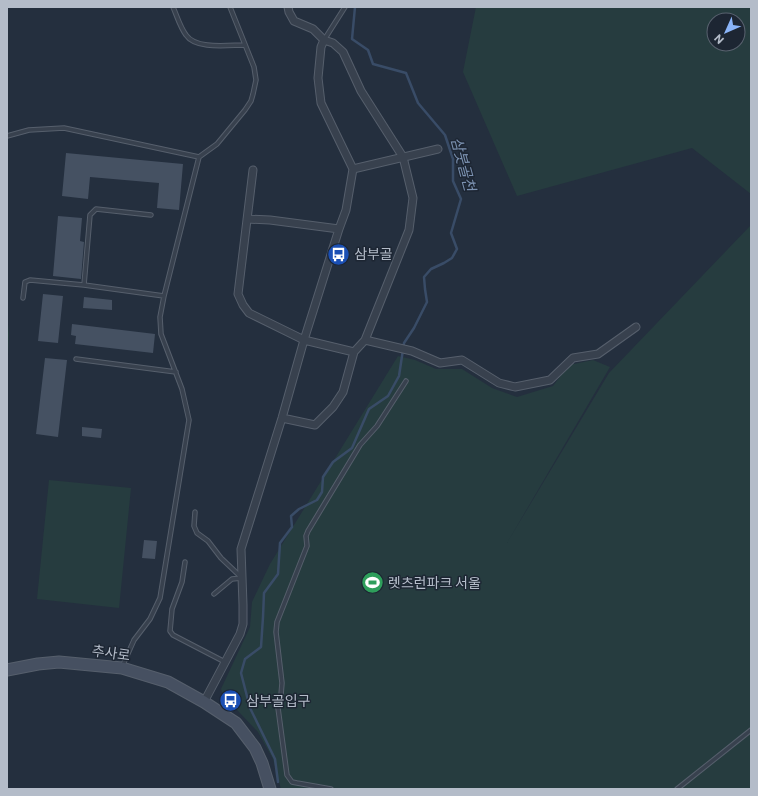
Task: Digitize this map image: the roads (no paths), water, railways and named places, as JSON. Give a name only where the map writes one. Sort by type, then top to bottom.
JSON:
[{"type":"street","points":[[282,418],[315,425],[333,407],[343,392],[354,352],[365,340],[409,230],[413,198],[403,158],[361,91],[343,52],[333,43],[324,40],[313,29],[294,21],[288,7]]},
{"type":"street","points":[[204,702],[240,634],[243,624],[241,549],[282,418],[304,340],[346,210],[354,169],[321,103],[318,78],[321,47],[324,40]]},
{"type":"street","points":[[354,169],[438,149]]},
{"type":"street","points":[[253,170],[238,294],[243,305],[249,313],[304,340],[354,352]]},
{"type":"street","points":[[247,219],[270,220],[339,229]]},
{"type":"street","points":[[365,340],[396,346],[440,363],[462,360],[498,383],[515,387],[550,380],[573,358],[598,354],[636,328]]},
{"type":"street","name":"추사로","points":[[7,670],[38,664],[59,662],[122,668],[168,682],[204,702],[236,723],[246,734],[255,748],[262,763],[270,789]]},
{"type":"lane","points":[[173,7],[186,35],[192,41],[205,45],[245,45]]},
{"type":"lane","points":[[122,668],[134,640],[150,619],[160,598],[189,420],[182,389],[161,334],[160,317],[164,296],[199,157],[216,144],[251,102],[256,80],[254,68],[230,7]]},
{"type":"lane","points":[[324,40],[345,7]]},
{"type":"lane","points":[[7,136],[29,130],[64,128],[199,157]]},
{"type":"lane","points":[[84,285],[90,215],[96,209],[151,215]]},
{"type":"lane","points":[[23,298],[25,282],[30,280],[84,285],[164,296]]},
{"type":"lane","points":[[76,359],[176,372]]},
{"type":"lane","points":[[331,789],[292,782],[287,775],[278,708],[282,683],[277,645],[277,622],[307,546],[306,536],[308,531],[360,445],[377,426],[406,381]]},
{"type":"lane","points":[[195,512],[194,526],[197,533],[208,542],[221,558],[242,578]]},
{"type":"lane","points":[[185,562],[182,582],[172,609],[170,631],[173,635],[225,662]]},
{"type":"lane","points":[[214,594],[232,579],[242,578]]},
{"type":"lane","points":[[676,789],[751,730]]},
{"type":"waterway","name":"삼붓골천","points":[[278,782],[275,759],[250,708],[241,673],[245,659],[261,647],[264,593],[278,574],[280,543],[292,527],[291,516],[299,509],[317,500],[322,492],[323,477],[333,462],[352,448],[369,409],[388,396],[399,376],[404,343],[414,328],[427,302],[424,277],[431,269],[452,258],[457,249],[451,233],[461,199],[453,181],[453,159],[445,135],[418,103],[406,73],[373,64],[368,50],[352,39],[355,7]]},
{"type":"place","name":"삼부골","points":[[339,254]]},
{"type":"place","name":"렛츠런파크 서울","points":[[372,583]]},
{"type":"place","name":"삼부골입구","points":[[231,701]]}]
